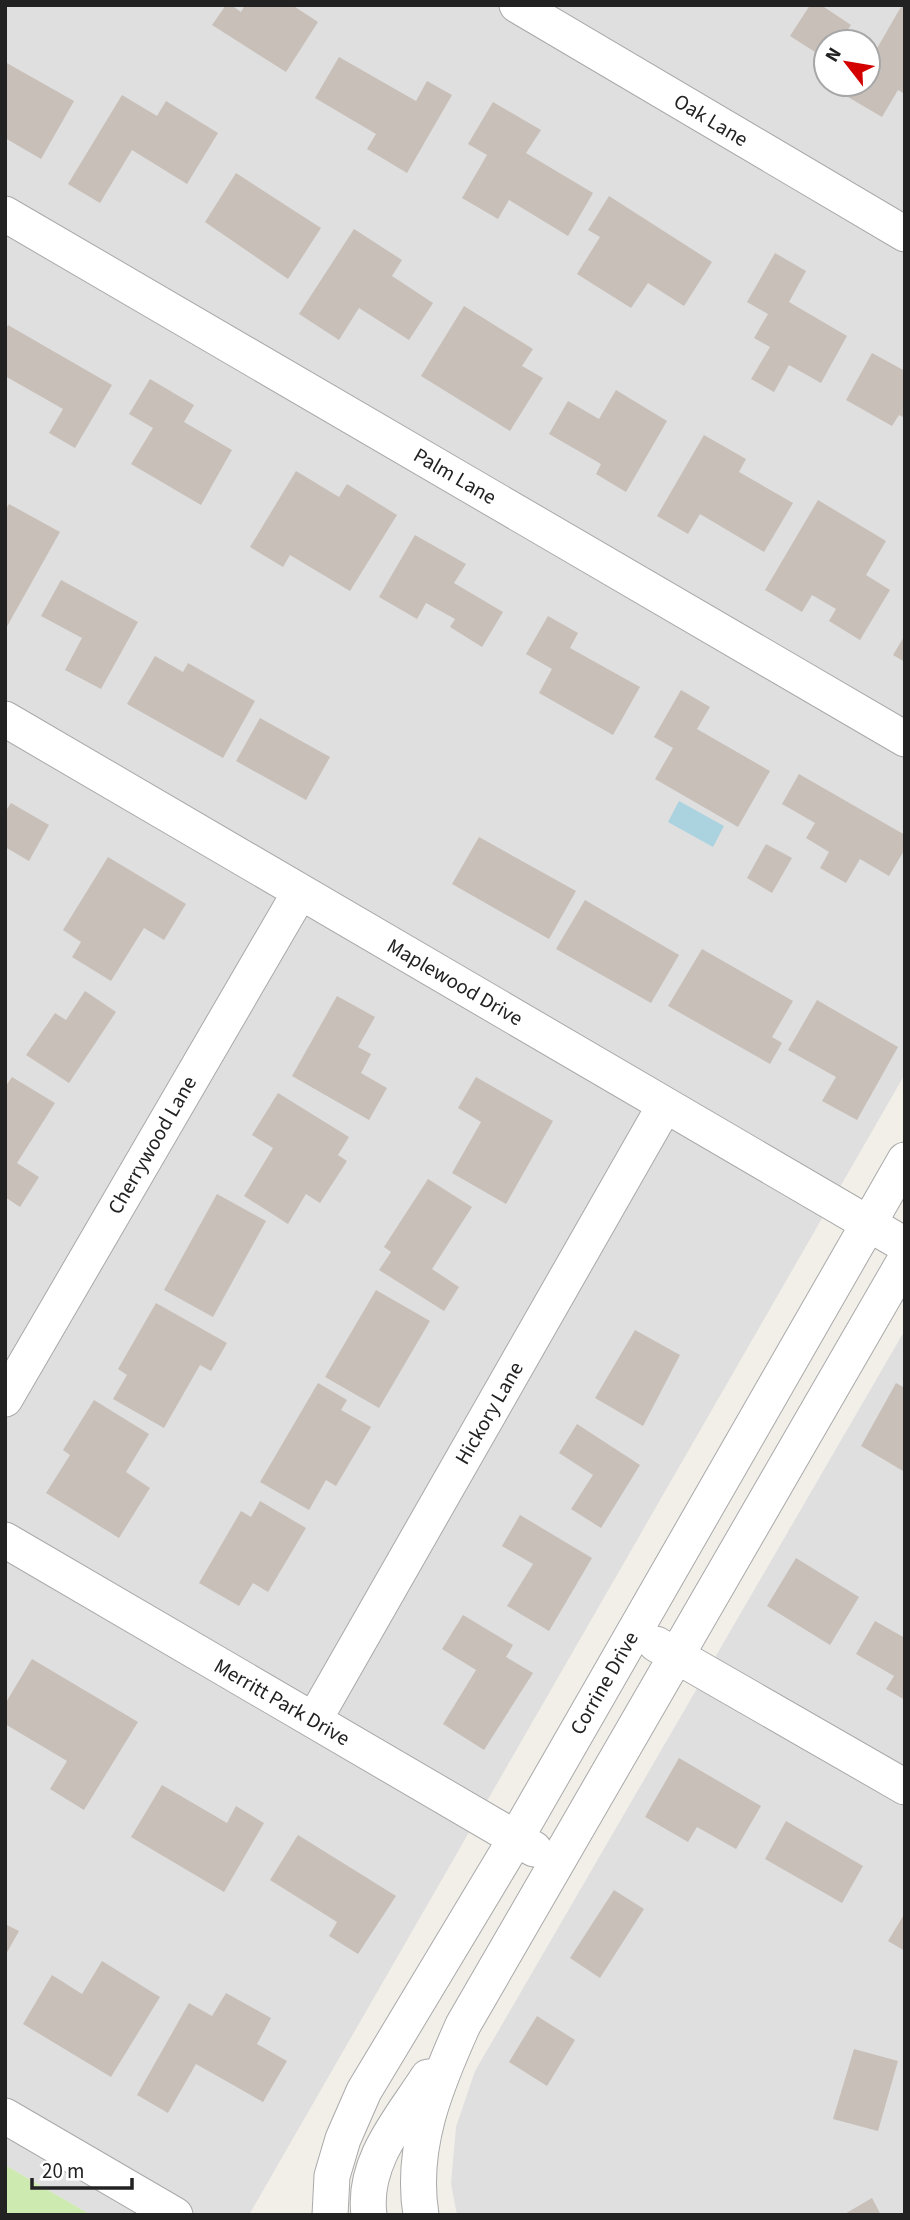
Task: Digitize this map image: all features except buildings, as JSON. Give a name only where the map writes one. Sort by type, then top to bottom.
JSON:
[{"type":"street","name":"Oak Lane","points":[[517,5],[905,234]]},
{"type":"street","name":"Palm Lane","points":[[5,214],[905,739]]},
{"type":"street","name":"Maplewood Drive","points":[[5,719],[905,1245]]},
{"type":"street","name":"Cherrywood Lane","points":[[5,1398],[300,892]]},
{"type":"street","name":"Hickory Lane","points":[[314,1720],[665,1105]]},
{"type":"street","name":"Corrine Drive","points":[[330,2215],[332,2176],[343,2139],[364,2091],[516,1838],[905,1160]]},
{"type":"street","points":[[369,2215],[367,2200],[372,2170],[387,2140],[463,2025],[905,1260]]},
{"type":"street","name":"Merritt Park Drive","points":[[5,1540],[558,1863]]},
{"type":"street","points":[[633,1632],[905,1787]]},
{"type":"street","points":[[421,2215],[419,2171],[422,2134],[440,2076],[463,2025]]},
{"type":"street","points":[[5,2116],[133,2205],[175,2215]]},
{"type":"shaded area","points":[[5,5],[905,5],[905,1074],[249,2215],[91,2215],[5,2165]]},
{"type":"shaded area","points":[[905,1330],[905,2215],[457,2215],[451,2184],[456,2127],[475,2071]]},
{"type":"green space","points":[[5,2165],[91,2215],[5,2215]]},
{"type":"water","points":[[679,801],[724,826],[713,847],[668,822]]}]
